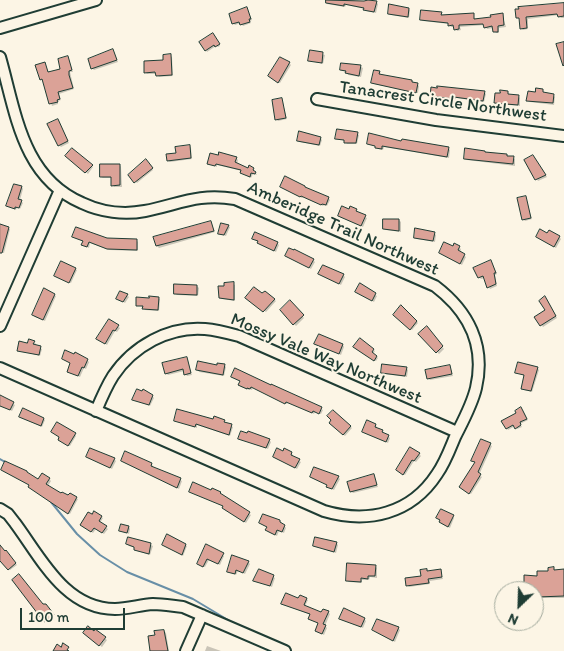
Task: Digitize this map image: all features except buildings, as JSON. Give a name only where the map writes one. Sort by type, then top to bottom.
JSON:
[{"type":"street","points":[[0,28],[96,0]]},
{"type":"street","name":"Amberidge Trail Northwest","points":[[0,57],[26,148],[41,172],[74,200],[89,206],[120,212],[145,211],[203,197],[218,196],[235,199],[435,286],[450,298],[464,314],[478,349],[479,369],[476,388],[458,432],[438,473],[429,486],[404,506],[388,513],[370,517],[354,517],[338,515],[324,510],[0,368]]},
{"type":"street","name":"Tanacrest Circle Northwest","points":[[317,99],[436,120],[564,136]]},
{"type":"street","points":[[0,326],[60,190]]},
{"type":"street","name":"Mossy Vale Way Northwest","points":[[96,411],[114,375],[138,350],[172,332],[186,329],[204,329],[239,336],[458,432]]},
{"type":"street","points":[[0,509],[8,514],[56,580],[66,591],[82,602],[100,608],[116,609],[165,604],[183,607],[285,651]]},
{"type":"street","points":[[186,651],[202,615]]},
{"type":"waterway","points":[[0,459],[7,463]]},
{"type":"waterway","points":[[51,502],[77,534],[100,555],[127,572],[193,599],[238,626]]}]
